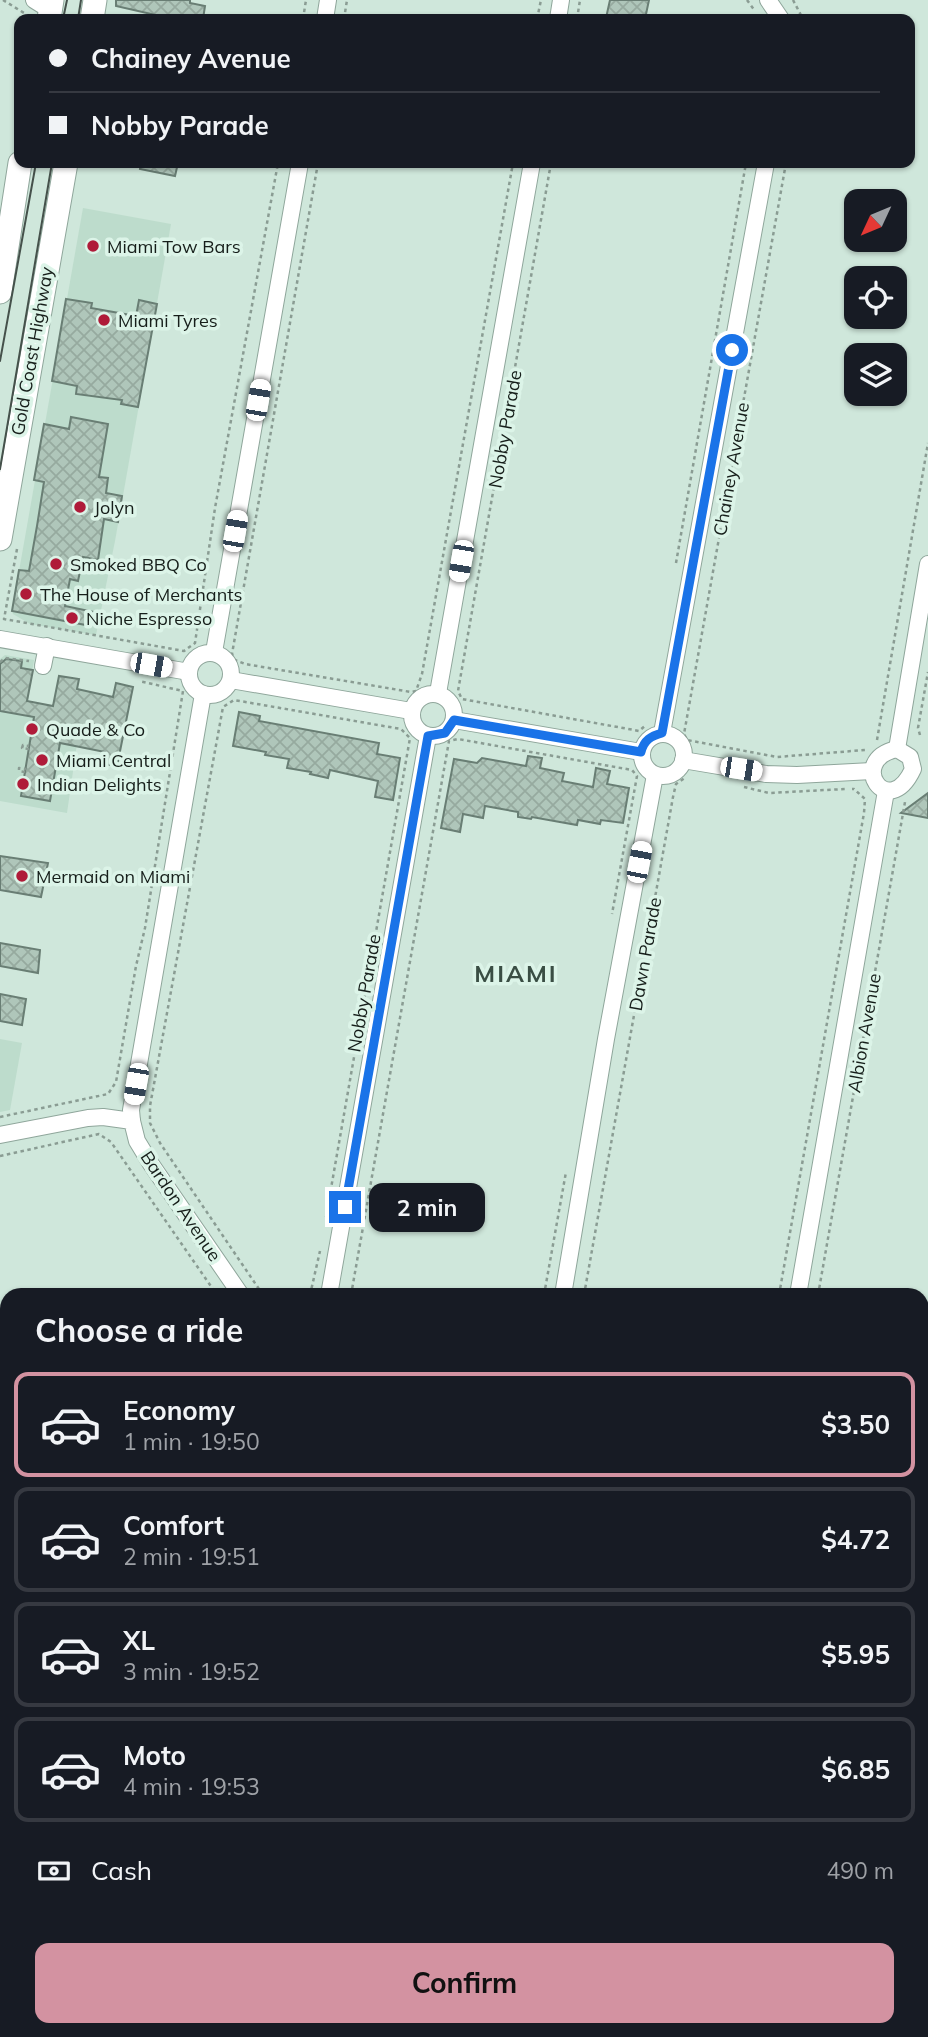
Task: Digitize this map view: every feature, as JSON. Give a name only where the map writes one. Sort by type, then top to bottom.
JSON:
[{"type":"highway","points":[[0,292],[19,168]]},
{"type":"highway","name":"Gold Coast Highway","points":[[0,539],[65,168]]},
{"type":"street","points":[[214,652],[299,168]]},
{"type":"street","name":"Nobby Parade","points":[[438,693],[531,168]]},
{"type":"street","name":"Chainey Avenue","points":[[662,733],[765,168]]},
{"type":"street","points":[[897,749],[928,564]]},
{"type":"street","points":[[0,639],[189,672]]},
{"type":"street","points":[[43,664],[47,646]]},
{"type":"street","points":[[214,652],[228,662],[231,680],[222,692],[215,695],[203,694],[190,682],[189,672],[193,660],[201,654],[214,652]]},
{"type":"street","points":[[231,680],[411,711]]},
{"type":"street","points":[[438,693],[451,703],[454,720],[445,733],[428,736],[417,730],[411,711],[423,695],[438,693]]},
{"type":"street","points":[[0,1135],[88,1118],[132,1121],[203,694]]},
{"type":"street","points":[[454,720],[641,752]]},
{"type":"street","points":[[662,733],[673,736],[684,750],[683,760],[675,773],[663,776],[655,775],[643,764],[641,752],[646,741],[662,733]]},
{"type":"street","name":"Nobby Parade","points":[[330,1288],[428,736]]},
{"type":"street","points":[[897,749],[910,757],[920,769],[900,787],[886,791],[875,783],[872,771],[877,760],[889,751],[897,749]]},
{"type":"street","points":[[683,760],[766,774],[872,771]]},
{"type":"street","points":[[565,1288],[606,1039],[655,775]]},
{"type":"street","name":"Albion Avenue","points":[[800,1288],[886,791]]},
{"type":"street","name":"Bardon Avenue","points":[[132,1121],[137,1141],[151,1164],[236,1288]]},
{"type":"path","points":[[3,0],[42,9]]},
{"type":"path","points":[[4,619],[184,652],[195,643],[215,508],[277,168]]},
{"type":"path","points":[[317,168],[232,654],[235,660],[245,664],[411,692],[416,691],[422,674],[512,168]]},
{"type":"path","name":"Nobby Parade","points":[[550,168],[458,691],[462,699],[485,704],[639,731],[646,724]]},
{"type":"path","points":[[682,523],[745,168]]},
{"type":"path","name":"Chainey Avenue","points":[[785,168],[684,734],[687,740],[777,757],[873,748],[877,740],[928,443]]},
{"type":"path","points":[[0,662],[5,658],[43,664]]},
{"type":"path","points":[[920,735],[918,728],[928,672]]},
{"type":"path","points":[[0,1117],[108,1094],[116,1082],[145,928],[183,691],[135,680]]},
{"type":"path","name":"Nobby Parade","points":[[150,1123],[150,1106],[223,707],[234,700],[401,729],[410,738],[324,1225]]},
{"type":"path","points":[[352,1288],[449,741],[458,739],[632,770],[637,776]]},
{"type":"path","name":"Dawn Parade","points":[[585,1288],[676,784]]},
{"type":"path","points":[[780,1288],[864,813],[866,799],[860,794]]},
{"type":"path","name":"Albion Avenue","points":[[819,1288],[905,800]]},
{"type":"path","name":"Bardon Avenue","points":[[150,1123],[160,1143],[258,1288]]},
{"type":"path","name":"Bardon Avenue","points":[[0,1156],[99,1134],[111,1142],[212,1288]]},
{"type":"path","points":[[312,1288],[321,1248]]},
{"type":"shaded area","points":[[83,208],[171,224],[96,635],[30,624],[12,611]]},
{"type":"shaded area","points":[[5,655],[34,660],[25,715],[80,723],[67,813],[0,801],[0,659]]},
{"type":"shaded area","points":[[0,1039],[22,1043],[10,1110],[0,1112]]},
{"type":"building","points":[[116,0],[190,0],[190,3],[205,6],[204,14],[151,14],[116,6]]},
{"type":"building","points":[[610,0],[649,0],[646,14],[607,14]]},
{"type":"building","points":[[140,168],[177,168],[175,176]]},
{"type":"building","points":[[66,299],[92,303],[91,308],[136,316],[139,300],[157,304],[138,407],[121,404],[122,400],[76,394],[77,386],[52,381]]},
{"type":"building","points":[[71,417],[108,424],[99,477],[108,478],[106,493],[122,496],[118,522],[104,519],[98,560],[83,557],[78,581],[70,579],[65,606],[94,612],[91,626],[12,611],[19,570],[29,571],[37,526],[44,482],[34,480],[44,424],[69,429]]},
{"type":"building","points":[[6,659],[22,661],[21,668],[33,670],[27,701],[53,706],[59,676],[79,679],[77,689],[113,697],[116,683],[133,687],[117,766],[103,764],[105,752],[60,743],[50,801],[21,796],[34,717],[0,711],[0,664]]},
{"type":"building","points":[[239,712],[260,716],[259,721],[379,743],[377,754],[400,758],[393,800],[375,797],[378,781],[330,770],[328,778],[310,774],[311,772],[287,768],[289,759],[233,746]]},
{"type":"building","points":[[528,756],[542,758],[540,768],[564,773],[562,781],[593,787],[596,768],[610,771],[607,784],[629,788],[623,823],[601,820],[600,824],[578,820],[577,825],[518,817],[518,812],[485,806],[483,818],[463,814],[460,832],[441,828],[454,759],[477,763],[482,758],[526,766]]},
{"type":"building","points":[[928,793],[928,818],[901,813]]},
{"type":"building","name":"Mermaid on Miami","points":[[0,856],[48,863],[41,897],[0,890]]},
{"type":"building","points":[[0,943],[40,950],[38,973],[0,966]]},
{"type":"building","points":[[0,994],[26,999],[22,1025],[0,1021]]},
{"type":"tram line","points":[[64,14],[67,0]]},
{"type":"tram line","points":[[79,14],[81,0]]},
{"type":"tram line","points":[[0,361],[35,168]]},
{"type":"tram line","points":[[0,469],[51,168]]},
{"type":"place","name":"Miami Tow Bars","points":[[93,246]]},
{"type":"place","name":"Miami Tyres","points":[[104,320]]},
{"type":"place","name":"Jolyn","points":[[80,507]]},
{"type":"place","name":"Smoked BBQ Co","points":[[56,564]]},
{"type":"place","name":"The House of Merchants","points":[[26,594]]},
{"type":"place","name":"Niche Espresso","points":[[72,618]]},
{"type":"place","name":"Quade & Co","points":[[32,729]]},
{"type":"place","name":"Miami Central","points":[[42,760]]},
{"type":"place","name":"Indian Delights","points":[[23,784]]},
{"type":"place","name":"Mermaid on Miami","points":[[22,876]]},
{"type":"district","name":"MIAMI","points":[[516,973]]},
{"type":"route","points":[[345,1207],[428,736],[445,733],[454,720],[641,752],[646,741],[662,733],[732,350]]}]
